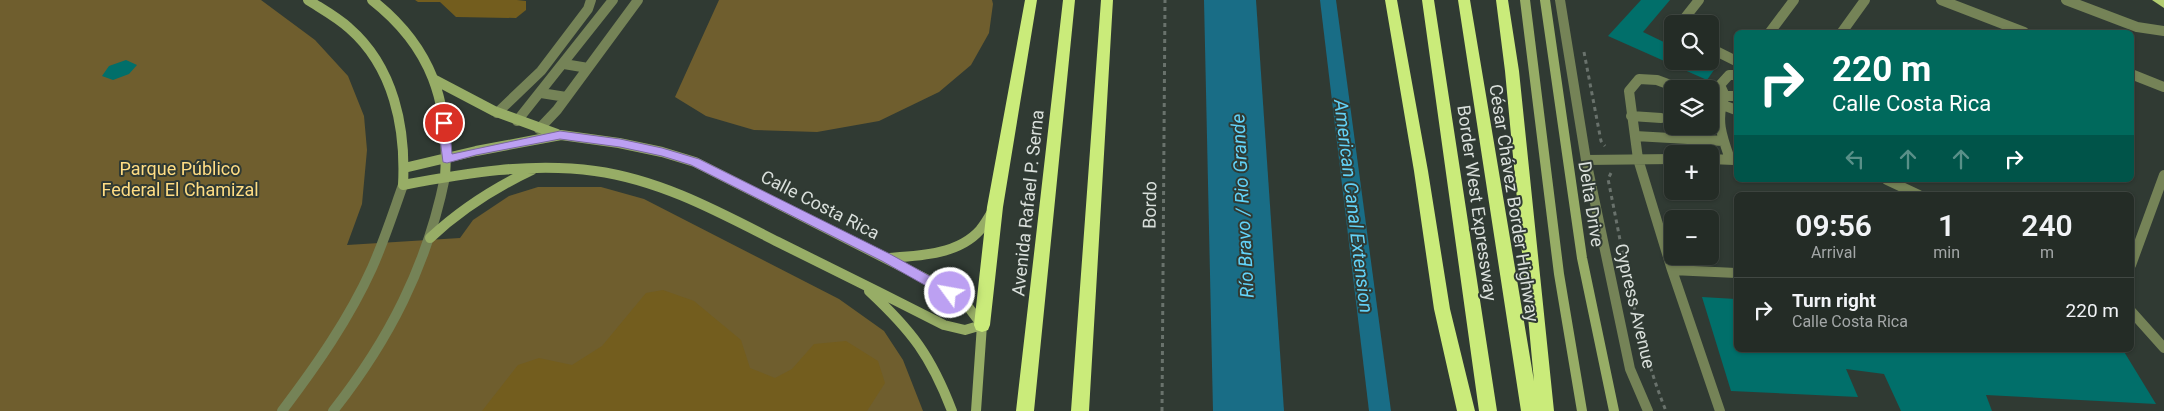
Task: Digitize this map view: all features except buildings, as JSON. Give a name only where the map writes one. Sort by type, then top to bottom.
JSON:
[{"type":"highway","points":[[982,325],[995,207],[1031,0]]},
{"type":"highway","name":"Avenida Rafael P. Serna","points":[[1025,411],[1069,0]]},
{"type":"highway","points":[[1080,411],[1107,0]]},
{"type":"highway","points":[[1390,0],[1421,172],[1442,308],[1466,411]]},
{"type":"highway","name":"Border West Expressway","points":[[1428,0],[1488,411]]},
{"type":"highway","name":"César Chávez Border Highway","points":[[1464,0],[1530,411]]},
{"type":"highway","points":[[1502,0],[1512,71],[1545,411]]},
{"type":"main road","points":[[308,0],[331,13],[354,33],[375,58],[391,88],[401,126],[404,168],[402,185],[445,177],[510,169],[578,169],[622,176],[655,185],[695,200],[944,325],[965,330],[982,325],[976,411]]},
{"type":"main road","points":[[372,0],[404,28],[417,46],[435,80],[446,134],[447,159],[445,177]]},
{"type":"main road","points":[[1525,0],[1559,274],[1582,411]]},
{"type":"main road","name":"Delta Drive","points":[[1545,0],[1572,193],[1590,304],[1614,411]]},
{"type":"main road","points":[[2157,0],[2164,5]]},
{"type":"main road","points":[[435,80],[468,99],[517,121],[560,135]]},
{"type":"main road","name":"Calle Costa Rica","points":[[404,168],[476,151],[560,135],[620,143],[662,152],[695,162],[934,283],[966,304],[982,325]]},
{"type":"main road","points":[[430,238],[453,215],[470,202],[500,184],[538,168]]},
{"type":"main road","points":[[886,258],[927,255],[949,249],[978,232],[995,207]]},
{"type":"main road","points":[[862,283],[897,318],[923,349],[942,385],[952,411]]},
{"type":"street","points":[[497,112],[541,71],[588,9],[591,0]]},
{"type":"street","points":[[517,121],[613,0]]},
{"type":"street","points":[[539,129],[566,97],[638,0]]},
{"type":"street","name":"Cypress Avenue","points":[[1560,0],[1586,160],[1630,369],[1648,411]]},
{"type":"street","points":[[1687,15],[1699,0]]},
{"type":"street","points":[[1772,30],[1794,0]]},
{"type":"street","points":[[1843,30],[1865,0]]},
{"type":"street","points":[[1942,0],[2019,30]]},
{"type":"street","points":[[2066,0],[2137,27],[2164,31]]},
{"type":"street","points":[[1719,52],[1734,60]]},
{"type":"street","points":[[564,64],[588,68]]},
{"type":"street","points":[[1719,109],[1723,100],[1720,85],[1728,75],[1734,75]]},
{"type":"street","points":[[2134,75],[2164,87]]},
{"type":"street","points":[[1664,82],[1658,80],[1639,79],[1629,91],[1638,159],[1672,270],[1720,411]]},
{"type":"street","points":[[541,93],[566,97]]},
{"type":"street","points":[[1719,100],[1734,97]]},
{"type":"street","points":[[1723,100],[1734,108]]},
{"type":"street","points":[[1631,116],[1661,118]]},
{"type":"street","points":[[1719,132],[1733,160]]},
{"type":"street","points":[[1635,136],[1723,141]]},
{"type":"street","points":[[1586,160],[1664,159]]},
{"type":"street","points":[[1719,159],[1733,160]]},
{"type":"street","points":[[2134,256],[2164,175]]},
{"type":"street","points":[[333,411],[372,355],[406,296],[430,238],[445,177]]},
{"type":"street","points":[[1891,182],[1913,192]]},
{"type":"street","points":[[282,411],[317,364],[346,319],[372,267],[402,185]]},
{"type":"street","points":[[1672,270],[1734,272]]},
{"type":"street","points":[[2134,314],[2164,348]]},
{"type":"path","name":"Bordo","points":[[1162,411],[1166,0]]},
{"type":"path","points":[[1582,45],[1601,142],[1606,148]]},
{"type":"path","points":[[1612,170],[1608,180],[1629,282],[1652,376],[1666,411]]},
{"type":"green space","name":"Parque Público Federal El Chamizal","points":[[0,0],[261,0],[315,40],[348,76],[364,116],[367,150],[362,204],[347,245],[460,238],[473,220],[509,196],[538,187],[601,187],[644,199],[839,299],[884,331],[903,360],[923,411],[0,411]]},
{"type":"green space","points":[[719,0],[992,0],[993,4],[989,33],[971,65],[939,92],[879,121],[817,132],[754,130],[706,116],[675,97]]},
{"type":"shaded area","points":[[415,0],[517,0],[526,1],[526,10],[516,18],[456,17],[440,2],[418,2]]},
{"type":"shaded area","points":[[663,290],[694,301],[741,340],[750,368],[775,378],[792,369],[814,344],[846,341],[878,361],[885,383],[867,411],[482,411],[518,365],[539,358],[572,365],[602,346],[646,293]]},
{"type":"water","name":"Río Bravo / Rio Grande","points":[[1204,0],[1256,0],[1284,411],[1213,411]]},
{"type":"waterway","name":"American Canal Extension","points":[[1328,0],[1380,411]]},
{"type":"route","points":[[444,123],[447,159],[476,151],[560,135],[620,143],[662,152],[695,162],[886,258],[950,293]]}]
